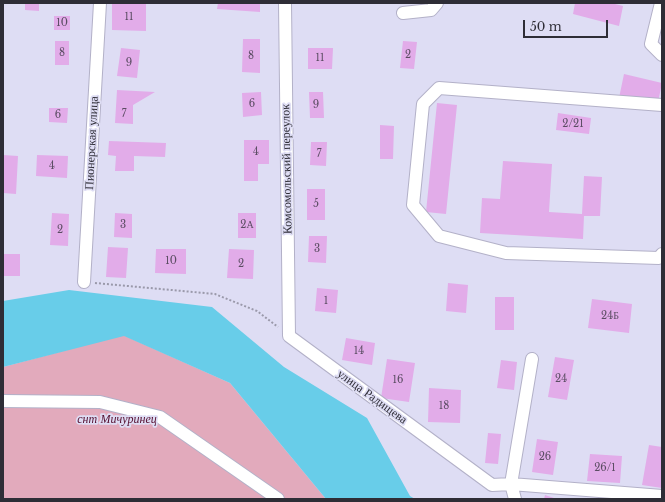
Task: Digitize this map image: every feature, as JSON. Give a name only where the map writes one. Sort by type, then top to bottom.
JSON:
[{"type":"street","name":"Пионерская улица","points":[[84,282],[100,3]]},
{"type":"street","name":"Комсомольский переулок","points":[[285,3],[289,336]]},
{"type":"street","points":[[403,13],[431,10],[437,3]]},
{"type":"street","points":[[660,3],[652,44],[662,55]]},
{"type":"street","points":[[662,105],[439,88],[423,104],[414,205],[439,236],[506,253],[659,258],[662,254]]},
{"type":"street","name":"улица Радищева","points":[[289,336],[492,485],[511,484],[662,496]]},
{"type":"street","points":[[515,499],[511,484],[532,359]]},
{"type":"street","points":[[3,401],[100,402],[160,417],[278,499]]},
{"type":"path","points":[[84,282],[214,294],[257,310],[289,336]]},
{"type":"green space","name":"снт Мичуринец","points":[[123,335],[230,383],[326,499],[3,499],[3,367]]},
{"type":"water","points":[[69,290],[212,307],[284,367],[367,418],[410,496],[415,499],[326,499],[230,383],[124,336],[3,367],[3,301]]},
{"type":"building","points":[[25,3],[39,3],[39,11],[25,10]]},
{"type":"building","points":[[112,3],[146,3],[146,31],[112,30]]},
{"type":"building","points":[[218,3],[260,3],[260,12],[217,9]]},
{"type":"building","points":[[575,3],[611,3],[623,6],[619,26],[573,14]]},
{"type":"building","points":[[54,16],[70,16],[70,30],[54,30]]},
{"type":"building","points":[[243,39],[260,39],[260,73],[242,72]]},
{"type":"building","points":[[55,41],[69,41],[69,65],[55,65]]},
{"type":"building","points":[[403,41],[417,42],[414,69],[400,68]]},
{"type":"building","points":[[121,48],[140,50],[137,78],[117,76]]},
{"type":"building","points":[[308,48],[333,48],[332,69],[308,69]]},
{"type":"building","points":[[624,74],[662,83],[657,107],[619,98]]},
{"type":"building","points":[[117,90],[155,92],[133,105],[133,124],[115,123]]},
{"type":"building","points":[[261,92],[262,115],[243,117],[242,93]]},
{"type":"building","points":[[309,92],[323,92],[324,118],[310,118]]},
{"type":"building","points":[[437,103],[457,105],[446,214],[426,212]]},
{"type":"building","points":[[49,108],[68,108],[67,123],[49,122]]},
{"type":"building","points":[[558,113],[591,118],[589,134],[556,130]]},
{"type":"building","points":[[380,125],[394,126],[393,159],[380,159]]},
{"type":"building","points":[[244,140],[269,140],[269,164],[258,164],[258,181],[244,181]]},
{"type":"building","points":[[109,141],[166,143],[165,157],[134,156],[134,171],[115,171],[116,156],[108,155]]},
{"type":"building","points":[[311,142],[327,142],[326,166],[310,165]]},
{"type":"building","points":[[3,155],[18,156],[16,194],[3,193]]},
{"type":"building","points":[[37,155],[68,156],[67,178],[36,176]]},
{"type":"building","points":[[503,161],[552,164],[549,212],[582,214],[584,176],[602,177],[600,216],[584,216],[583,239],[480,233],[482,198],[500,199]]},
{"type":"building","points":[[307,189],[325,189],[325,220],[307,220]]},
{"type":"building","points":[[52,213],[69,214],[68,246],[50,245]]},
{"type":"building","points":[[115,213],[132,214],[132,238],[114,237]]},
{"type":"building","points":[[238,213],[256,213],[256,238],[238,238]]},
{"type":"building","points":[[309,236],[327,236],[326,263],[308,262]]},
{"type":"building","points":[[108,247],[128,248],[126,278],[106,277]]},
{"type":"building","points":[[156,249],[186,249],[186,274],[155,273]]},
{"type":"building","points":[[229,249],[254,250],[253,279],[227,278]]},
{"type":"building","points":[[3,254],[20,254],[20,276],[3,276]]},
{"type":"building","points":[[448,283],[468,285],[466,313],[446,311]]},
{"type":"building","points":[[317,288],[338,290],[336,313],[315,311]]},
{"type":"building","points":[[495,297],[514,297],[514,330],[495,330]]},
{"type":"building","points":[[592,299],[632,304],[629,333],[588,328]]},
{"type":"building","points":[[346,338],[375,343],[372,365],[342,360]]},
{"type":"building","points":[[555,357],[574,360],[567,400],[548,397]]},
{"type":"building","points":[[387,359],[415,363],[409,402],[381,398]]},
{"type":"building","points":[[501,360],[517,362],[514,390],[497,388]]},
{"type":"building","points":[[429,388],[461,390],[460,423],[428,422]]},
{"type":"building","points":[[488,433],[501,434],[498,464],[485,463]]},
{"type":"building","points":[[537,439],[558,442],[553,475],[532,472]]},
{"type":"building","points":[[649,445],[662,447],[662,488],[642,485]]},
{"type":"building","points":[[590,454],[622,456],[620,483],[587,481]]},
{"type":"building","points":[[545,495],[557,499],[544,499]]}]
